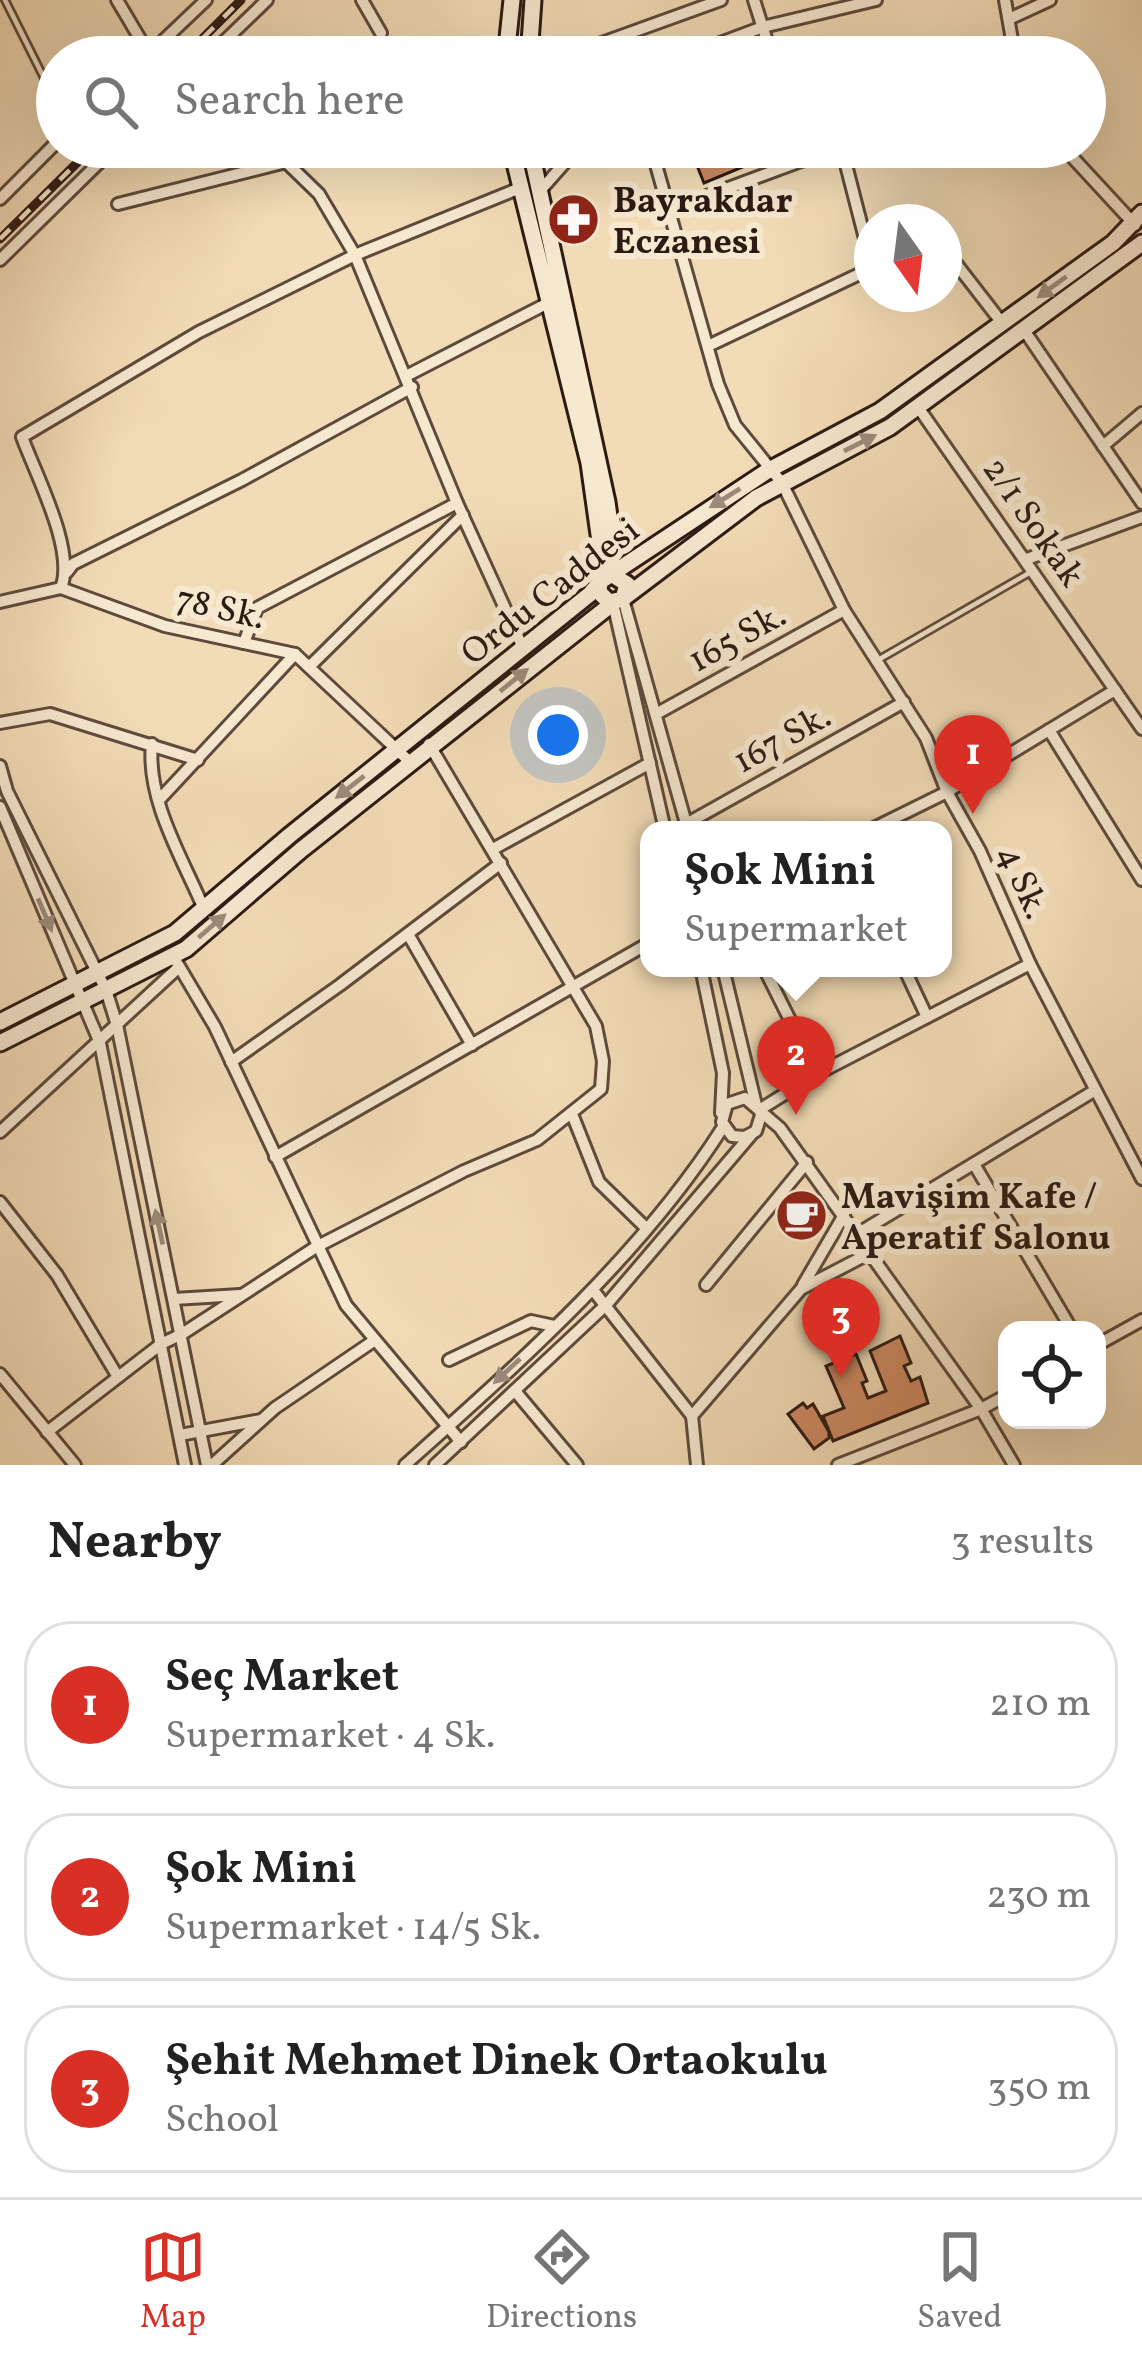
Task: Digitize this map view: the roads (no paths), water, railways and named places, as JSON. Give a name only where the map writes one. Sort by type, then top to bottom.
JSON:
[{"type":"main road","points":[[508,36],[512,0]]},
{"type":"main road","points":[[530,36],[533,0]]},
{"type":"main road","points":[[516,168],[589,463],[604,581]]},
{"type":"main road","points":[[534,168],[607,502],[612,538],[601,596],[618,601],[627,584],[604,581]]},
{"type":"main road","name":"Ordu Caddesi","points":[[0,1043],[176,961],[431,746],[618,601],[756,498],[890,427],[912,400],[1007,319],[1140,223]]},
{"type":"main road","name":"Ordu Caddesi","points":[[0,1022],[176,933],[604,581],[769,470],[912,400],[1018,334],[1142,243]]},
{"type":"main road","points":[[1007,319],[1018,334]]},
{"type":"street","points":[[118,0],[137,36]]},
{"type":"street","points":[[169,36],[206,0]]},
{"type":"street","points":[[230,36],[267,0]]},
{"type":"street","points":[[362,0],[381,33]]},
{"type":"street","points":[[621,36],[721,0]]},
{"type":"street","points":[[754,0],[766,36]]},
{"type":"street","points":[[739,36],[877,0]]},
{"type":"street","points":[[1005,0],[1012,36]]},
{"type":"street","points":[[1009,19],[1050,0]]},
{"type":"street","points":[[0,199],[36,163]]},
{"type":"street","points":[[0,260],[94,168]]},
{"type":"street","points":[[118,204],[262,168]]},
{"type":"street","points":[[292,168],[319,194],[355,255],[523,648]]},
{"type":"street","points":[[539,191],[560,168]]},
{"type":"street","name":"4 Sk.","points":[[657,168],[718,384],[735,425],[782,483],[844,610],[926,738],[1030,964],[1142,1179]]},
{"type":"street","points":[[670,210],[782,168]]},
{"type":"street","points":[[847,168],[856,204]]},
{"type":"street","points":[[1084,168],[1140,223]]},
{"type":"street","points":[[68,572],[22,437],[200,332],[355,255],[520,188]]},
{"type":"street","points":[[962,270],[1007,319]]},
{"type":"street","points":[[708,346],[854,276]]},
{"type":"street","points":[[0,602],[61,588],[73,565],[242,480],[548,303]]},
{"type":"street","points":[[1018,334],[1142,503]]},
{"type":"street","name":"2/1 Sokak","points":[[912,400],[1142,729]]},
{"type":"street","points":[[1103,446],[1142,413]]},
{"type":"street","points":[[244,643],[257,608],[460,509]]},
{"type":"street","points":[[310,667],[460,509]]},
{"type":"street","points":[[1030,565],[1142,517]]},
{"type":"street","name":"78 Sk.","points":[[61,588],[166,626],[296,654],[411,763]]},
{"type":"street","points":[[618,601],[685,821]]},
{"type":"street","points":[[618,601],[663,821]]},
{"type":"street","name":"165 Sk.","points":[[656,714],[844,610]]},
{"type":"street","points":[[159,800],[296,654]]},
{"type":"street","points":[[888,821],[947,792],[1114,690]]},
{"type":"street","name":"167 Sk.","points":[[697,821],[904,702]]},
{"type":"street","points":[[0,723],[50,714],[198,760]]},
{"type":"street","points":[[1049,730],[1142,880]]},
{"type":"street","points":[[47,1432],[161,1344],[316,1246],[537,1139],[601,1089],[603,1060],[596,1026],[420,732]]},
{"type":"street","points":[[152,744],[150,763],[159,800],[204,909]]},
{"type":"street","points":[[493,849],[650,764]]},
{"type":"street","points":[[0,766],[7,791],[106,990],[117,1025],[210,1465],[375,1340]]},
{"type":"street","points":[[0,807],[100,1043],[185,1465]]},
{"type":"street","points":[[231,1062],[502,863]]},
{"type":"street","points":[[408,934],[472,1045]]},
{"type":"street","points":[[275,1157],[640,949]]},
{"type":"street","points":[[0,1132],[100,1043],[176,961],[231,1062],[346,1305],[461,1442]]},
{"type":"street","points":[[759,1110],[817,1074],[1030,964]]},
{"type":"street","points":[[703,977],[723,1072],[722,1122],[739,1138],[751,1135]]},
{"type":"street","points":[[435,1465],[607,1304],[759,1126],[725,977]]},
{"type":"street","points":[[768,977],[817,1074]]},
{"type":"street","points":[[908,977],[927,1017]]},
{"type":"street","points":[[857,1234],[1094,1091]]},
{"type":"street","points":[[406,1465],[592,1290],[704,1158],[727,1104],[738,1098],[780,1129],[807,1162],[981,1409],[1014,1465]]},
{"type":"street","points":[[572,1114],[599,1181],[645,1227]]},
{"type":"street","points":[[706,1285],[807,1162]]},
{"type":"street","points":[[974,1164],[1067,1321]]},
{"type":"street","points":[[0,1202],[57,1275],[118,1377]]},
{"type":"street","points":[[692,1416],[801,1288],[844,1215]]},
{"type":"street","points":[[801,1288],[870,1253]]},
{"type":"street","points":[[592,1290],[692,1416],[698,1465]]},
{"type":"street","points":[[175,1299],[243,1294]]},
{"type":"street","points":[[1106,1340],[1142,1320]]},
{"type":"street","points":[[448,1360],[531,1321],[554,1326]]},
{"type":"street","points":[[0,1374],[75,1465]]},
{"type":"street","points":[[515,1391],[578,1465]]},
{"type":"street","points":[[840,1465],[998,1400]]},
{"type":"street","points":[[179,1435],[265,1419]]},
{"type":"lane","points":[[5,0],[36,62]]},
{"type":"lane","points":[[878,661],[1030,565]]},
{"type":"railway","points":[[205,36],[241,0]]},
{"type":"railway","points":[[0,239],[72,168]]},
{"type":"place","name":"Bayrakdar Eczanesi","points":[[574,220]]},
{"type":"place","name":"Seç Market","points":[[973,814]]},
{"type":"place","name":"Şok Mini","points":[[796,1115]]},
{"type":"place","name":"Mavişim Kafe / Aperatif Salonu","points":[[802,1216]]},
{"type":"place","name":"Şehit Mehmet Dinek Ortaokulu","points":[[841,1377]]}]
